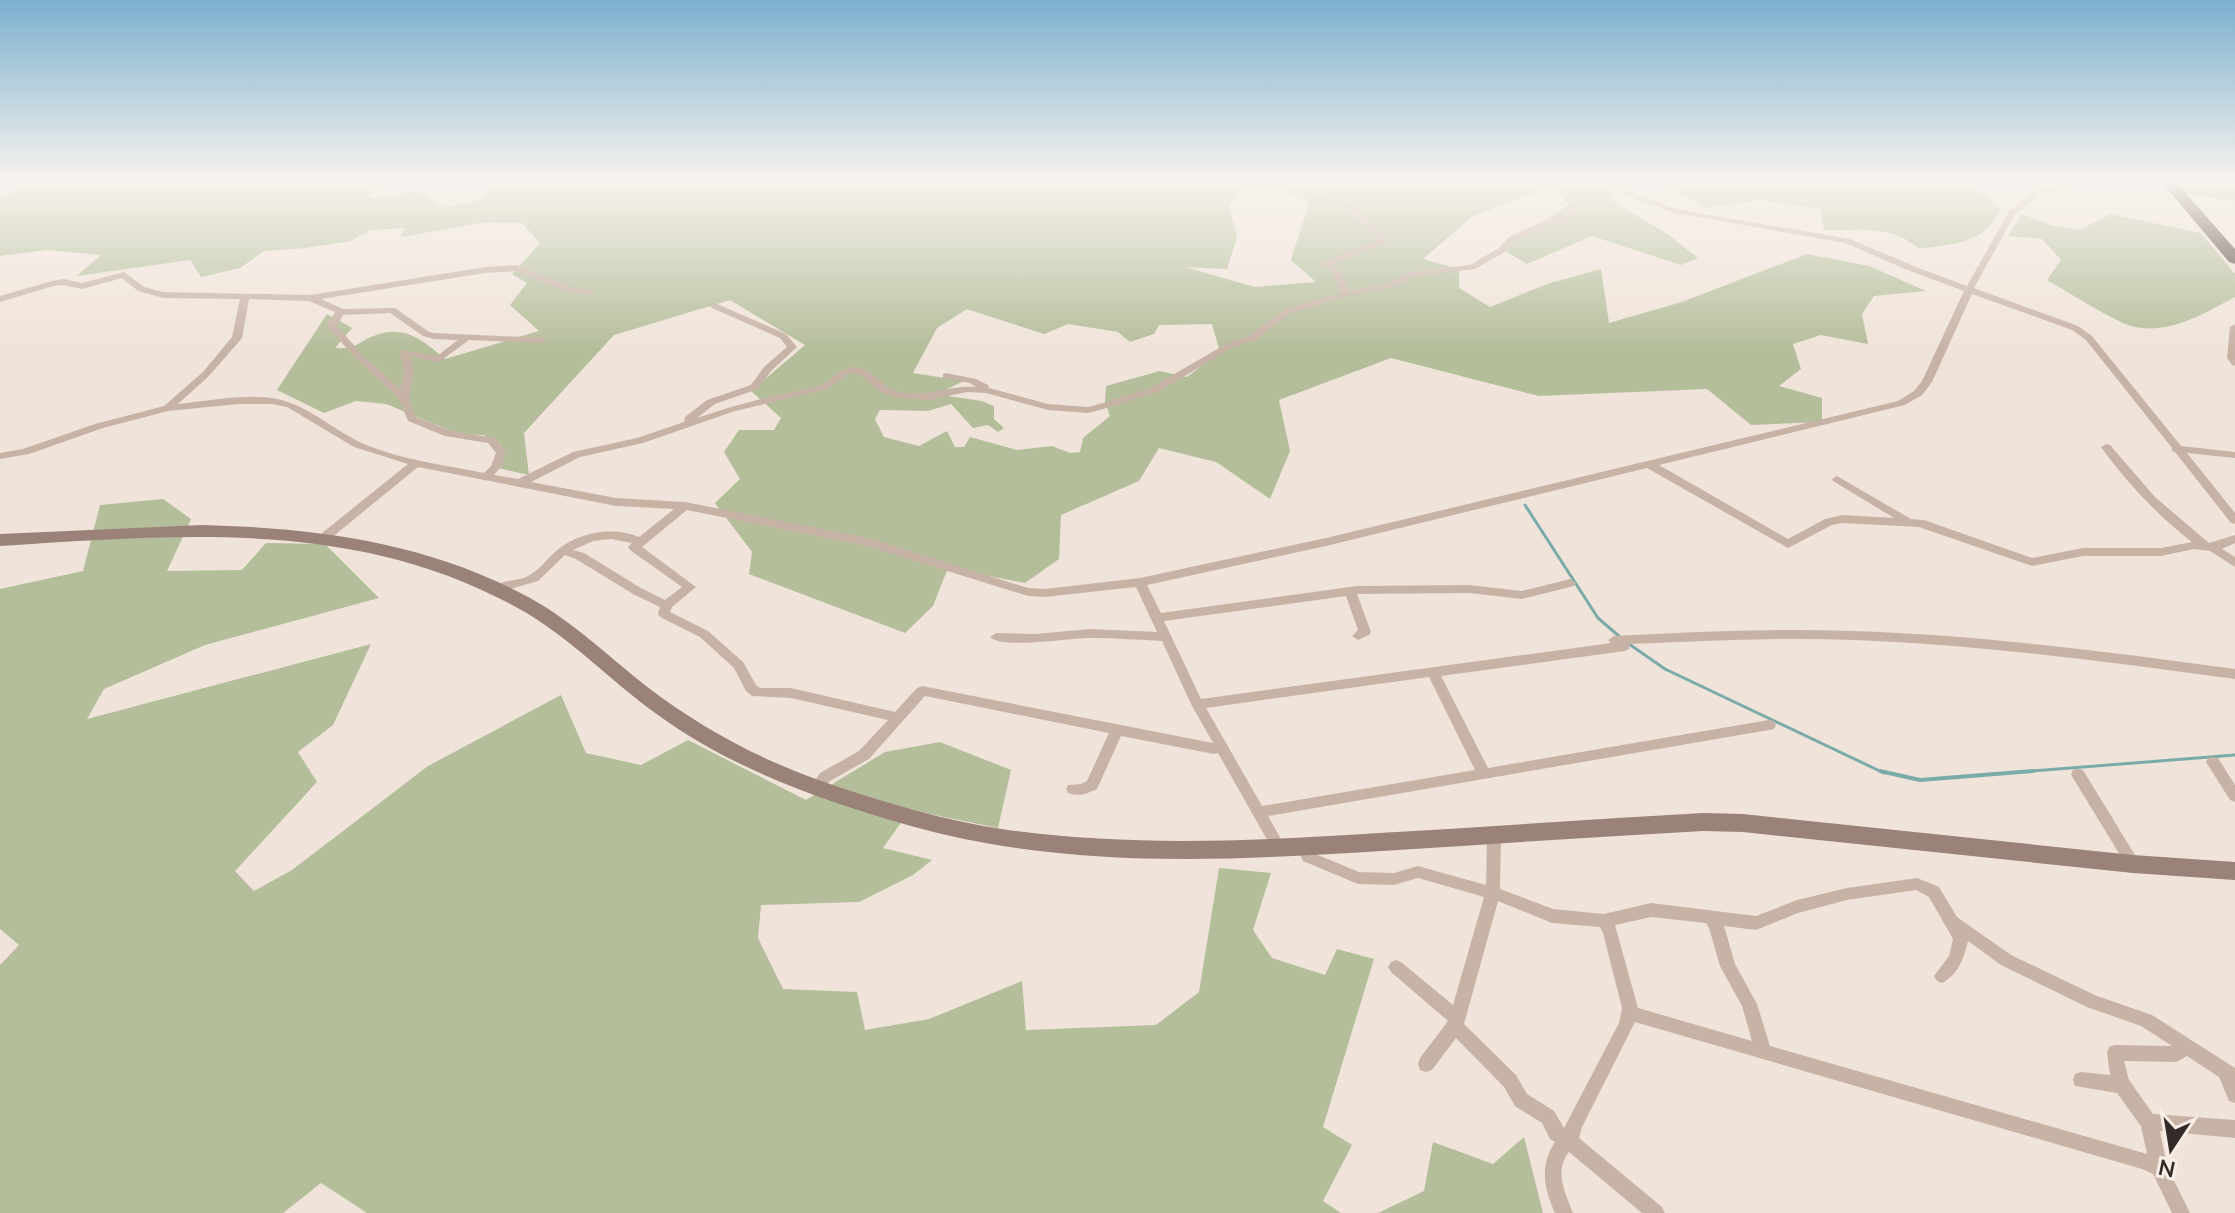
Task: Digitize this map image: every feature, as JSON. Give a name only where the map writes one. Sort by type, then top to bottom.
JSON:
[{"type":"highway","points":[[2216,237],[2235,259]]},
{"type":"street","points":[[1346,294],[1338,274],[1326,263],[1373,248],[1383,237]]},
{"type":"street","points":[[522,482],[577,454],[639,441],[702,422],[732,409],[825,387],[844,373],[855,370],[866,374],[882,389],[898,395],[929,397],[967,389],[986,390],[1048,407],[1088,410],[1105,406],[1154,390],[1229,346],[1252,338],[1288,311],[1346,294],[1389,286],[1420,273],[1472,267],[1502,250],[1517,237]]},
{"type":"street","points":[[1822,237],[1847,241],[2083,332],[2235,520]]},
{"type":"street","points":[[0,456],[25,452],[99,426],[168,408],[272,401],[290,405],[358,445],[416,463],[616,502],[685,506],[868,542],[1028,592],[1078,591],[1140,582],[1326,542],[1901,403],[1918,393],[1927,382],[1969,290],[1999,237]]},
{"type":"street","points":[[0,299],[61,282],[82,286],[124,275],[137,286],[156,294],[220,294],[245,299],[311,298],[485,270],[517,268],[572,291],[591,292]]},
{"type":"street","points":[[311,298],[340,311],[392,310],[426,334],[542,340]]},
{"type":"street","points":[[168,408],[206,374],[237,338],[245,299]]},
{"type":"street","points":[[689,424],[689,419],[711,402],[755,387],[767,369],[792,347],[783,336],[715,306]]},
{"type":"street","points":[[340,311],[332,326],[361,359],[404,397],[412,419],[449,434],[491,440],[501,453],[496,467],[488,475]]},
{"type":"street","points":[[2235,327],[2232,358],[2235,363]]},
{"type":"street","points":[[404,397],[409,370],[405,352],[439,359],[467,337]]},
{"type":"street","points":[[946,376],[973,381],[986,390]]},
{"type":"street","points":[[2106,447],[2132,482],[2165,517],[2235,563]]},
{"type":"street","points":[[2176,449],[2235,455]]},
{"type":"street","points":[[326,536],[416,463]]},
{"type":"street","points":[[1649,464],[1788,544],[1829,522],[1842,519],[1909,522]]},
{"type":"street","points":[[1837,479],[1909,522],[2032,562],[2083,552],[2146,553],[2194,545],[2210,547],[2235,539]]},
{"type":"street","points":[[685,506],[634,547],[690,587],[666,605],[664,614],[704,634],[739,665],[757,693],[791,693],[896,717]]},
{"type":"street","points":[[0,540],[225,529],[326,536],[427,559],[497,589],[544,615],[620,677],[701,734],[744,757],[817,788],[941,824],[1020,840],[1176,852],[1644,825],[1743,823],[2133,864],[2235,871]]},
{"type":"street","points":[[497,589],[512,582],[531,580],[564,551],[584,540],[609,534],[627,535],[641,542]]},
{"type":"street","points":[[564,551],[580,556],[666,605]]},
{"type":"street","points":[[1140,582],[1197,704],[1279,848]]},
{"type":"street","points":[[1157,618],[1350,591],[1469,589],[1522,595],[1570,583]]},
{"type":"street","points":[[1350,591],[1365,632],[1358,636]]},
{"type":"street","points":[[996,637],[1035,638],[1090,633],[1165,637]]},
{"type":"street","points":[[1197,704],[1619,643],[1773,634],[1855,635],[2041,651],[2235,674]]},
{"type":"street","points":[[1433,672],[1483,772]]},
{"type":"street","points":[[817,788],[825,777],[864,755],[922,691],[1214,749],[1222,747]]},
{"type":"street","points":[[1259,812],[1769,725]]},
{"type":"street","points":[[1073,789],[1082,790],[1092,785],[1118,729]]},
{"type":"street","points":[[2213,762],[2235,796]]},
{"type":"street","points":[[2078,774],[2133,864]]},
{"type":"street","points":[[1426,1064],[1456,1022],[1493,893],[1494,835]]},
{"type":"street","points":[[1303,847],[1308,857],[1358,878],[1394,879],[1418,872],[1493,893],[1552,916],[1604,921],[1640,910],[1756,923],[1814,902],[1917,884],[1934,892],[1961,938],[1956,959],[1942,976]]},
{"type":"street","points":[[1710,917],[1716,925],[1728,966],[1749,1004],[1764,1053]]},
{"type":"street","points":[[1564,1213],[1551,1178],[1551,1164],[1561,1147],[1569,1141],[1574,1124],[1627,1025],[1629,1013],[1610,931],[1604,921]]},
{"type":"street","points":[[1951,921],[2006,960],[2093,1002],[2146,1020],[2233,1076]]},
{"type":"street","points":[[1396,967],[1456,1022],[1510,1081],[1521,1100],[1548,1117],[1556,1133],[1656,1213]]},
{"type":"street","points":[[1629,1013],[2159,1168]]},
{"type":"street","points":[[2181,1213],[2159,1168],[2149,1122],[2122,1085],[2113,1058],[2115,1053],[2176,1054],[2187,1047]]},
{"type":"street","points":[[2233,1076],[2227,1078],[2235,1095]]},
{"type":"street","points":[[2081,1080],[2122,1085]]},
{"type":"street","points":[[2149,1122],[2235,1129]]},
{"type":"green space","points":[[0,237],[359,237],[351,241],[305,248],[264,251],[240,268],[201,277],[190,260],[77,276],[101,255],[47,250],[0,256]]},
{"type":"green space","points":[[534,237],[1237,237],[1227,269],[1185,267],[1255,287],[1316,282],[1291,260],[1298,237],[1449,237],[1423,259],[1459,269],[1459,288],[1490,307],[1547,284],[1601,269],[1609,323],[1682,302],[1807,254],[1869,266],[1926,291],[1874,296],[1862,314],[1868,344],[1821,335],[1793,344],[1801,369],[1779,386],[1822,398],[1822,422],[1751,425],[1707,389],[1539,396],[1391,358],[1279,400],[1290,451],[1270,499],[1216,462],[1159,448],[1139,481],[1061,515],[1059,559],[1025,583],[948,568],[933,606],[905,633],[749,574],[752,552],[715,503],[740,479],[724,452],[739,430],[774,430],[781,418],[751,391],[805,345],[730,300],[614,335],[524,433],[529,475],[498,468],[505,453],[499,443],[483,435],[458,434],[386,404],[356,401],[324,413],[277,390],[327,314],[352,328],[335,348],[351,347],[382,333],[402,333],[420,340],[445,359],[539,331],[510,305],[527,283],[512,274],[540,243]],"holes":[[[967,309],[1044,334],[1068,324],[1118,332],[1130,342],[1154,334],[1159,325],[1212,324],[1220,352],[1187,377],[1160,371],[1106,386],[1105,402],[1110,416],[1083,438],[1080,452],[1070,453],[1052,446],[1017,450],[970,437],[964,447],[955,447],[947,431],[919,446],[884,437],[875,419],[880,410],[928,411],[951,404],[973,428],[988,425],[998,432],[1004,428],[994,419],[994,406],[948,396],[945,390],[964,381],[913,373],[937,328]]]},
{"type":"green space","points":[[1521,237],[1591,237],[1527,264],[1502,249]]},
{"type":"green space","points":[[1594,237],[1671,237],[1698,258],[1681,265]]},
{"type":"green space","points":[[1899,237],[1974,237],[1919,249]]},
{"type":"green space","points":[[2015,237],[2204,237],[2235,274],[2235,297],[2175,325],[2148,328],[2127,325],[2047,280],[2061,260],[2042,239]]},
{"type":"green space","points":[[163,499],[191,519],[167,571],[242,570],[266,543],[325,544],[379,598],[205,645],[104,689],[87,719],[371,644],[333,725],[298,752],[317,782],[235,871],[254,891],[292,870],[428,766],[561,695],[586,753],[641,765],[688,740],[806,800],[885,752],[940,742],[1011,770],[998,828],[910,810],[883,848],[932,860],[913,875],[859,902],[761,905],[758,938],[783,989],[857,992],[865,1030],[929,1019],[1022,981],[1026,1030],[1156,1025],[1199,992],[1219,868],[1271,873],[1253,930],[1272,958],[1325,975],[1337,949],[1374,959],[1323,1127],[1352,1145],[1323,1201],[1341,1213],[367,1213],[321,1183],[283,1213],[0,1213],[0,965],[19,945],[0,929],[0,589],[83,571],[100,505]]},
{"type":"green space","points":[[1524,1137],[1543,1213],[1378,1213],[1424,1191],[1433,1142],[1493,1164]]},
{"type":"waterway","points":[[1525,505],[1598,618],[1620,637]]},
{"type":"waterway","points":[[1629,644],[1665,669],[1884,773]]},
{"type":"waterway","points":[[2008,773],[2235,755]]},
{"type":"waterway","points":[[1880,771],[1920,780],[2033,771]]}]
